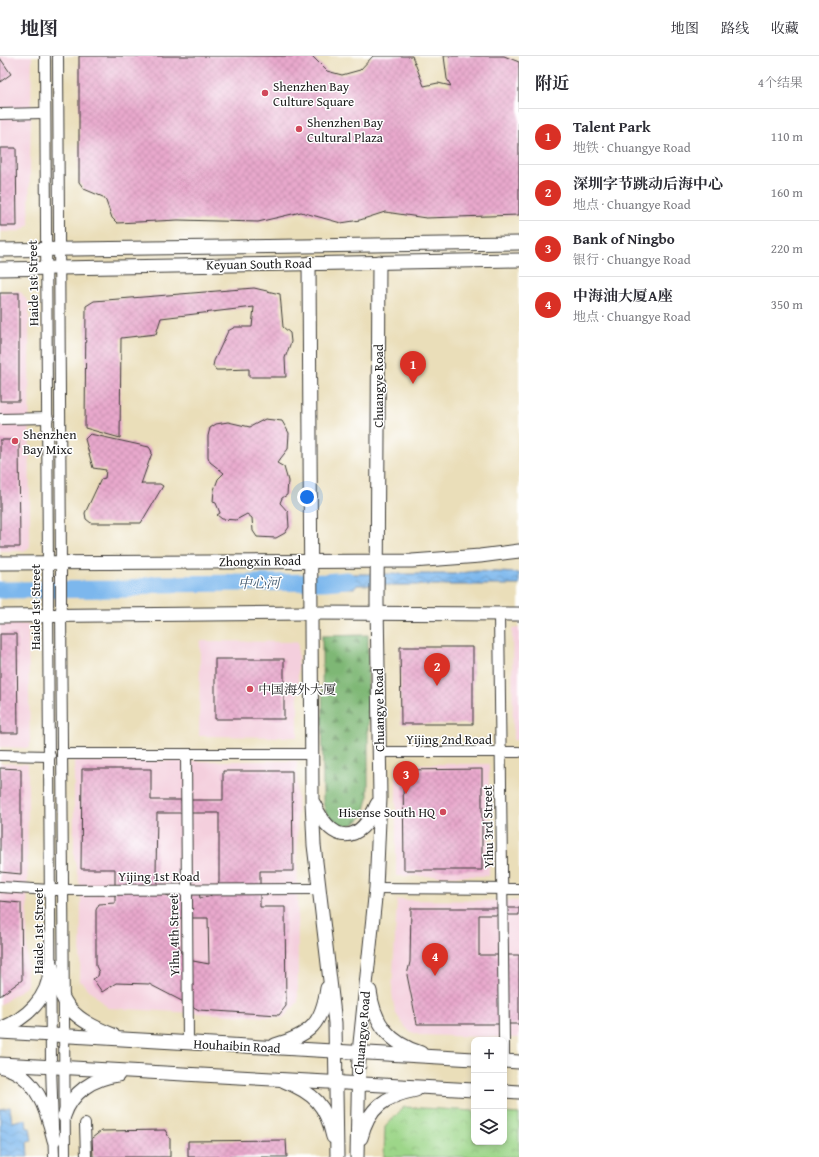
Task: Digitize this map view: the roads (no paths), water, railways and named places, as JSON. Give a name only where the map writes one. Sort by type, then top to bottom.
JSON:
[{"type":"main road","name":"Keyuan South Road","points":[[0,250],[519,243]]},
{"type":"main road","name":"Keyuan South Road","points":[[0,269],[519,260]]},
{"type":"main road","name":"Chuangye Road","points":[[358,1157],[359,1053],[376,888],[380,798],[378,608],[379,262]]},
{"type":"main road","name":"Chuangye Road","points":[[309,263],[312,801],[314,845],[337,1051],[337,1157]]},
{"type":"main road","name":"Zhongxin Road","points":[[0,563],[55,567],[378,563],[448,559],[519,550]]},
{"type":"main road","points":[[0,616],[55,611],[378,608],[519,614]]},
{"type":"main road","points":[[312,801],[326,826],[332,831],[348,835],[363,827],[370,819],[380,798]]},
{"type":"main road","points":[[265,1048],[287,1041],[313,1028],[320,1017],[325,1003],[328,960]]},
{"type":"main road","points":[[51,963],[62,998],[70,1010],[83,1021],[122,1039]]},
{"type":"main road","points":[[0,1029],[21,1019],[30,1012],[44,993],[50,980],[51,963]]},
{"type":"main road","points":[[368,973],[373,1008],[378,1021],[386,1032],[398,1042],[412,1050],[436,1057]]},
{"type":"main road","name":"Houhaibin Road","points":[[0,1032],[471,1059]]},
{"type":"main road","points":[[507,1061],[519,1062]]},
{"type":"main road","points":[[0,1064],[471,1090]]},
{"type":"main road","points":[[0,1067],[12,1070],[30,1083],[44,1107],[54,1140]]},
{"type":"main road","points":[[64,1116],[74,1097],[83,1088],[93,1082],[107,1076],[138,1072]]},
{"type":"main road","points":[[275,1078],[296,1086],[315,1098],[329,1122],[337,1157]]},
{"type":"main road","points":[[358,1157],[365,1124],[371,1113],[378,1105],[391,1097],[406,1092],[432,1087]]},
{"type":"main road","points":[[507,1091],[519,1092]]},
{"type":"street","name":"Haide 1st Street","points":[[45,56],[45,249],[48,418],[55,567]]},
{"type":"street","name":"Haide 1st Street","points":[[54,1157],[57,1035],[51,963],[50,756],[55,611],[60,268],[58,56]]},
{"type":"street","points":[[0,114],[44,113]]},
{"type":"street","points":[[0,419],[48,418]]},
{"type":"street","name":"Haide 1st Street","points":[[55,611],[62,754],[62,998],[57,1035]]},
{"type":"street","name":"Yihu 3rd Street","points":[[499,614],[504,1037]]},
{"type":"street","name":"Yijing 2nd Road","points":[[379,752],[519,752]]},
{"type":"street","points":[[62,754],[311,754]]},
{"type":"street","name":"Yihu 4th Street","points":[[186,754],[188,1043]]},
{"type":"street","points":[[0,755],[50,756]]},
{"type":"street","name":"Yijing 1st Road","points":[[0,887],[50,890],[319,889]]},
{"type":"street","points":[[376,888],[519,890]]},
{"type":"street","name":"Haide 1st Street","points":[[57,1066],[64,1116],[64,1157]]},
{"type":"street","points":[[85,1124],[86,1157]]},
{"type":"water","points":[[476,571],[519,573],[519,585],[357,585],[355,588],[325,588],[325,574],[454,574]]},
{"type":"water","points":[[10,1107],[12,1122],[26,1119],[27,1128],[30,1128],[32,1141],[27,1142],[28,1157],[0,1157],[0,1109]]},
{"type":"waterway","name":"中心河","points":[[0,590],[130,589],[156,584],[325,582],[347,580]]},
{"type":"place","name":"Shenzhen Bay Culture Square","points":[[265,93]]},
{"type":"place","name":"Shenzhen Bay Cultural Plaza","points":[[299,129]]},
{"type":"place","name":"Talent Park","points":[[413,384]]},
{"type":"place","name":"Shenzhen Bay Mixc","points":[[15,441]]},
{"type":"place","name":"深圳字节跳动后海中心","points":[[437,686]]},
{"type":"place","name":"中国海外大厦","points":[[250,689]]},
{"type":"place","name":"Bank of Ningbo","points":[[406,794]]},
{"type":"place","name":"Hisense South HQ","points":[[443,812]]},
{"type":"place","name":"中海油大厦A座","points":[[435,976]]}]
